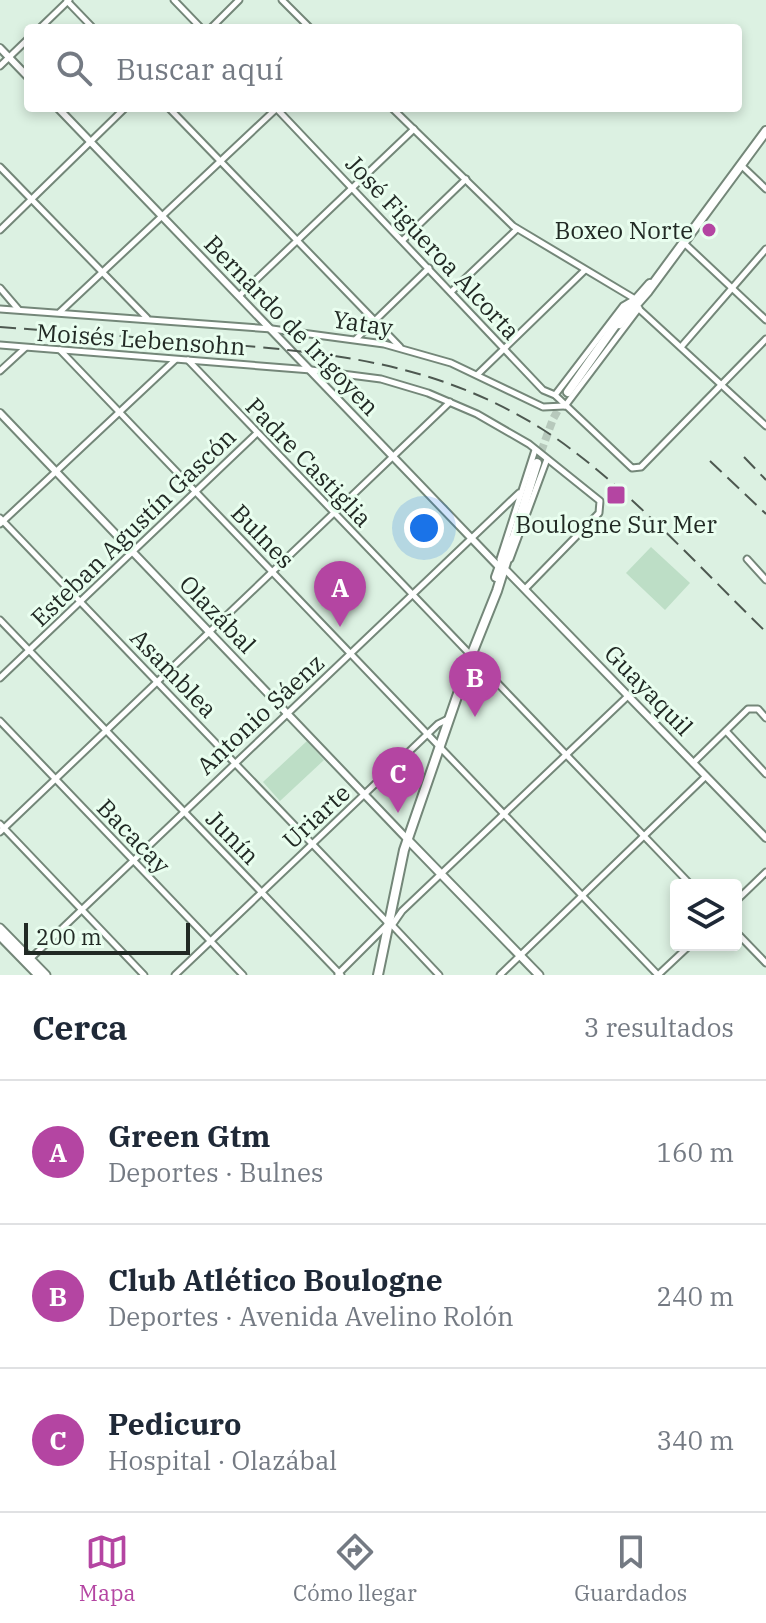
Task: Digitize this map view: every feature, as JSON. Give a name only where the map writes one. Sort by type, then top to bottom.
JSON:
[{"type":"main road","points":[[568,392],[619,324],[638,304],[766,131]]},
{"type":"main road","points":[[381,975],[409,841],[537,463]]},
{"type":"main road","points":[[409,841],[539,975]]},
{"type":"main road","points":[[0,928],[38,975]]},
{"type":"main road","points":[[0,936],[46,975]]},
{"type":"street","points":[[44,24],[68,0],[89,24]]},
{"type":"street","points":[[174,0],[197,24]]},
{"type":"street","points":[[215,24],[239,0]]},
{"type":"street","points":[[282,0],[306,24]]},
{"type":"street","points":[[0,66],[24,43]]},
{"type":"street","points":[[0,48],[24,73]]},
{"type":"street","name":"Bernardo de Irigoyen","points":[[62,112],[502,568]]},
{"type":"street","points":[[0,230],[121,112]]},
{"type":"street","points":[[173,112],[401,348]]},
{"type":"street","points":[[59,313],[272,112]]},
{"type":"street","name":"José Figueroa Alcorta","points":[[280,112],[546,393],[555,395],[632,468],[637,468],[722,386]]},
{"type":"street","points":[[396,112],[517,229],[638,304],[766,426]]},
{"type":"street","points":[[239,296],[414,129]]},
{"type":"street","points":[[741,165],[766,189]]},
{"type":"street","points":[[0,167],[148,319]]},
{"type":"street","points":[[403,240],[466,179]]},
{"type":"street","points":[[451,292],[517,229]]},
{"type":"street","points":[[683,241],[766,320]]},
{"type":"street","points":[[681,347],[766,249]]},
{"type":"street","points":[[356,339],[429,268]]},
{"type":"street","points":[[478,374],[585,270]]},
{"type":"street","points":[[0,288],[18,310]]},
{"type":"street","points":[[555,395],[623,306],[638,304]]},
{"type":"street","points":[[565,406],[638,304]]},
{"type":"street","name":"Yatay","points":[[0,309],[272,329],[356,339],[401,348],[478,374],[543,407],[565,406]]},
{"type":"street","points":[[722,386],[766,339]]},
{"type":"street","name":"Moisés Lebensohn","points":[[0,345],[311,370],[381,379],[477,414],[535,450],[597,497],[601,509],[525,589]]},
{"type":"street","points":[[0,371],[25,348]]},
{"type":"street","name":"Bulnes","points":[[60,350],[658,975]]},
{"type":"street","points":[[1,521],[176,360]]},
{"type":"street","name":"Padre Castiglia","points":[[188,360],[685,879]]},
{"type":"street","points":[[144,975],[1,828],[450,402]]},
{"type":"street","name":"Olazábal","points":[[0,413],[409,841]]},
{"type":"street","name":"Esteban Agustín Gascón","points":[[0,678],[256,434]]},
{"type":"street","points":[[502,568],[501,548],[535,450]]},
{"type":"street","points":[[502,568],[514,552],[547,459]]},
{"type":"street","name":"Antonio Sáenz","points":[[28,961],[519,493]]},
{"type":"street","name":"Asamblea","points":[[1,521],[439,975]]},
{"type":"street","points":[[747,559],[766,580]]},
{"type":"street","name":"Guayaquil","points":[[502,568],[766,838]]},
{"type":"street","name":"Junín","points":[[0,620],[339,974]]},
{"type":"street","points":[[339,974],[629,695]]},
{"type":"street","points":[[693,763],[748,709],[758,709],[766,718]]},
{"type":"street","name":"Uriarte","points":[[175,975],[428,734],[449,719]]},
{"type":"street","name":"Bacacay","points":[[0,721],[243,975]]},
{"type":"street","points":[[726,731],[766,774]]},
{"type":"street","points":[[500,975],[706,776]]},
{"type":"street","points":[[742,895],[766,872]]},
{"type":"street","points":[[742,938],[766,963]]},
{"type":"street","points":[[658,975],[684,951]]},
{"type":"green space","points":[[651,547],[690,583],[665,610],[626,573]]},
{"type":"green space","points":[[307,741],[324,760],[280,801],[263,782]]},
{"type":"tunnel","points":[[537,463],[553,419],[568,392]]},
{"type":"railway","points":[[0,327],[299,351],[382,365],[462,389],[502,406],[542,429],[600,472],[658,524],[766,632]]},
{"type":"railway","points":[[744,457],[766,480]]},
{"type":"railway","points":[[710,461],[766,514]]},
{"type":"place","name":"Boxeo Norte","points":[[709,230]]},
{"type":"place","name":"Boulogne Sur Mer","points":[[616,495]]},
{"type":"place","name":"Green Gtm","points":[[340,627]]},
{"type":"place","name":"Club Atlético Boulogne","points":[[475,717]]},
{"type":"place","name":"Pedicuro","points":[[398,813]]}]
